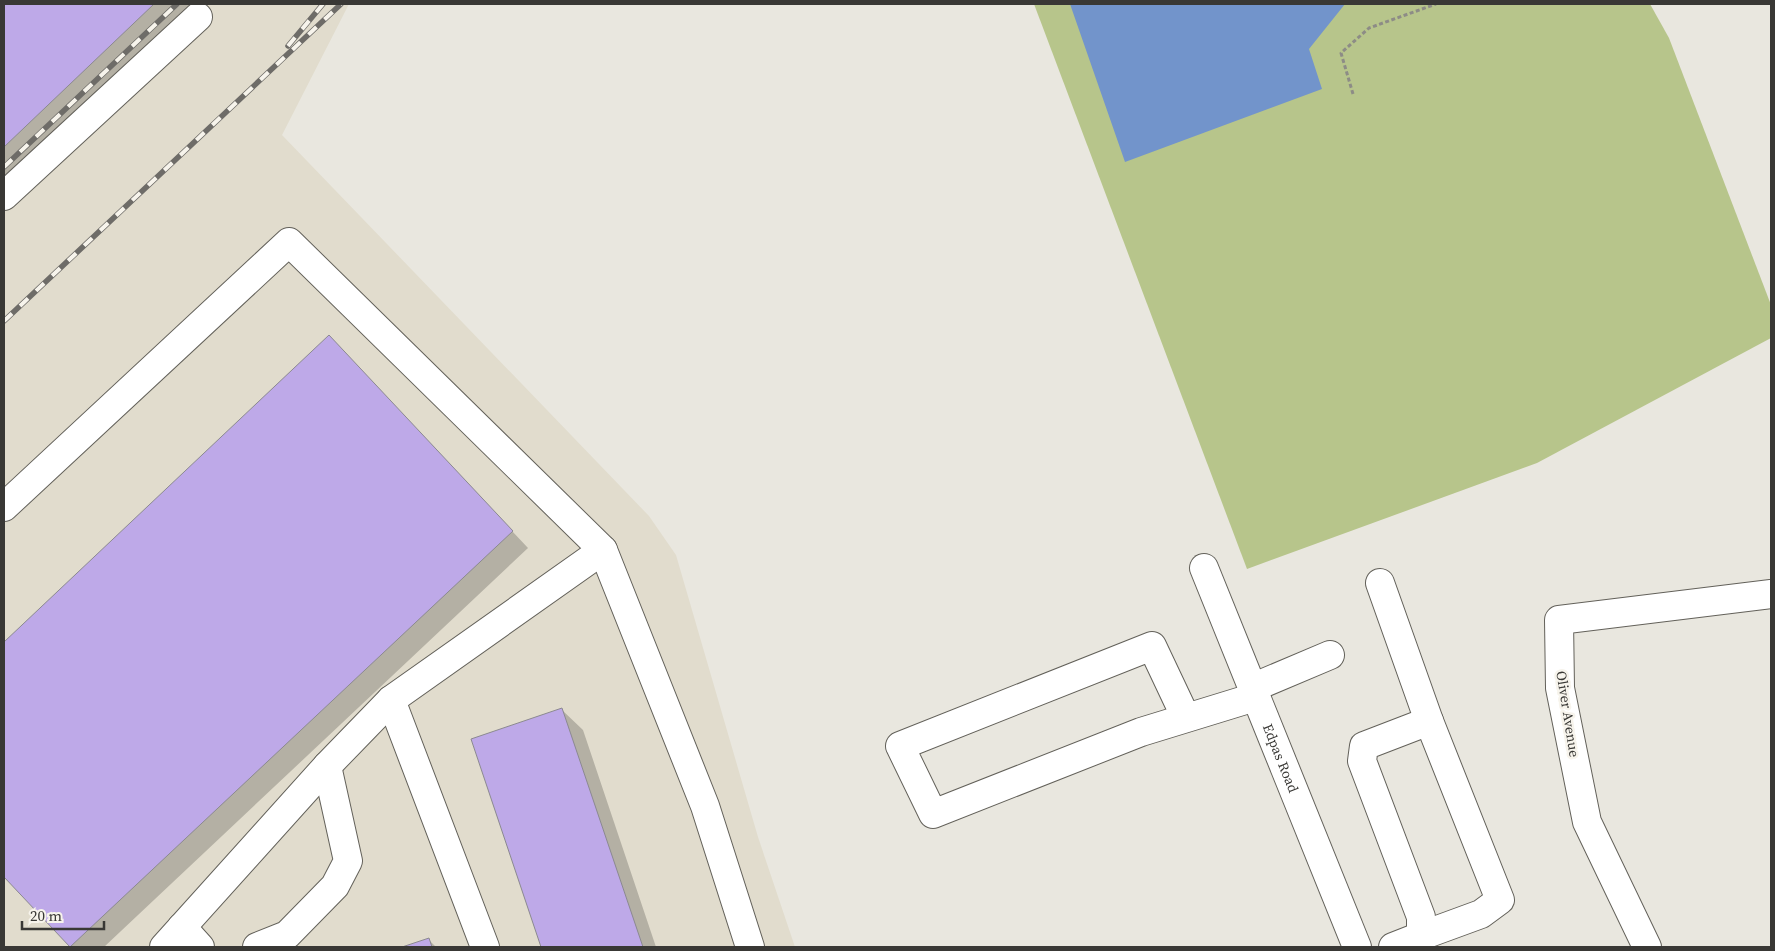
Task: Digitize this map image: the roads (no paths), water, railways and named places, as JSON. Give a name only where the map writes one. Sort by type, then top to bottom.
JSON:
[{"type":"street","points":[[4,196],[198,17]]},
{"type":"street","points":[[4,507],[289,242],[603,550],[705,806],[750,947]]},
{"type":"street","points":[[164,947],[327,766],[391,700],[603,550]]},
{"type":"street","name":"Edpas Road","points":[[1204,568],[1357,947]]},
{"type":"street","points":[[1380,583],[1429,721],[1500,900],[1481,914],[1393,947]]},
{"type":"street","name":"Oliver Avenue","points":[[1647,947],[1586,822],[1560,688],[1559,620],[1771,594]]},
{"type":"street","points":[[1186,718],[1152,646],[900,746],[933,814],[1141,732],[1186,718],[1254,692],[1330,655]]},
{"type":"street","points":[[391,700],[485,947]]},
{"type":"street","points":[[1421,936],[1421,917],[1362,762],[1364,746],[1429,721]]},
{"type":"street","points":[[257,947],[287,935],[335,886],[348,861],[327,766]]},
{"type":"street","points":[[182,927],[200,947]]},
{"type":"water","points":[[1070,4],[1345,4],[1309,49],[1322,89],[1125,162]]},
{"type":"railway","points":[[4,167],[177,4]]},
{"type":"railway","points":[[288,46],[323,4]]},
{"type":"railway","points":[[4,321],[341,4]]}]
